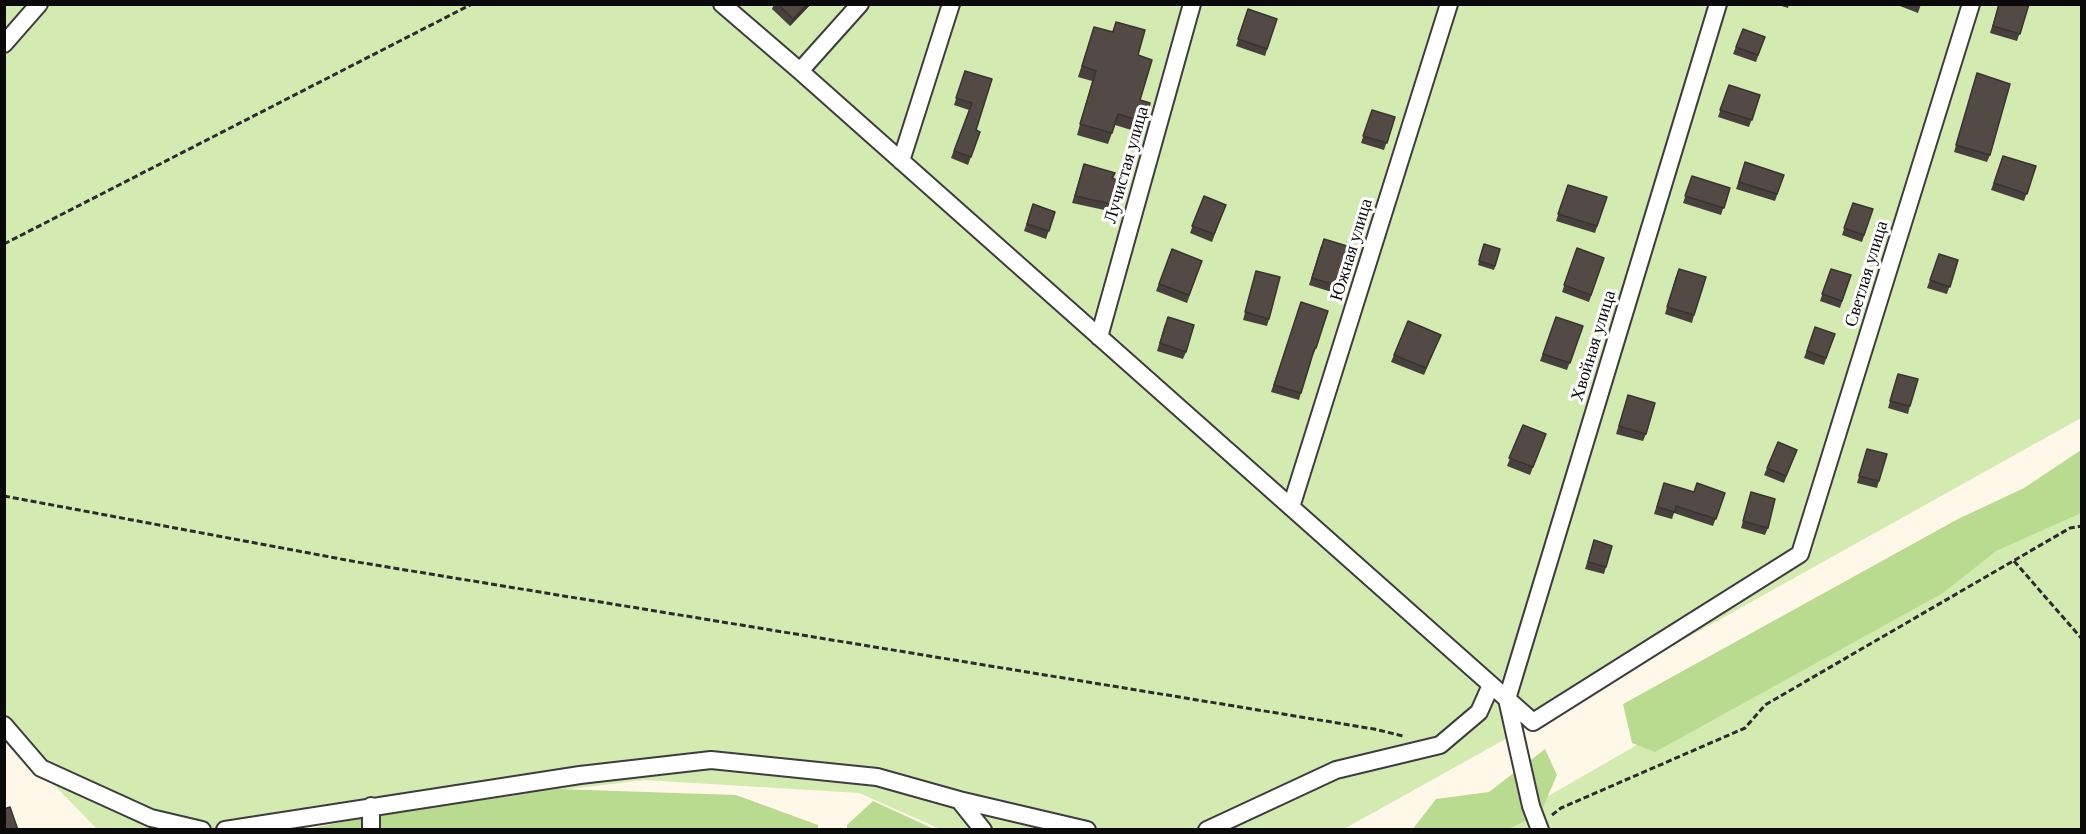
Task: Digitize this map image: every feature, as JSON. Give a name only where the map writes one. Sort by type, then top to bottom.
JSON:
[{"type":"street","points":[[4,44],[39,4]]},
{"type":"street","points":[[722,4],[1507,699],[1531,806],[1539,828]]},
{"type":"street","points":[[800,71],[860,4]]},
{"type":"street","points":[[901,161],[951,4]]},
{"type":"street","name":"Лучистая улица","points":[[1099,336],[1192,4]]},
{"type":"street","name":"Южная улица","points":[[1291,507],[1449,4]]},
{"type":"street","name":"Хвойная улица","points":[[1507,699],[1718,4]]},
{"type":"street","name":"Светлая улица","points":[[1507,699],[1533,722],[1800,554],[1971,4]]},
{"type":"street","points":[[1208,830],[1336,770],[1440,745],[1479,712],[1491,685]]},
{"type":"street","points":[[4,725],[41,768],[151,818],[202,830]]},
{"type":"street","points":[[225,830],[580,775],[711,760],[877,777],[959,800],[1087,830]]},
{"type":"street","points":[[959,800],[983,830]]},
{"type":"street","points":[[371,806],[371,830]]},
{"type":"path","points":[[4,244],[472,4]]},
{"type":"path","points":[[4,496],[357,562],[1374,729],[1407,737]]},
{"type":"path","points":[[1539,828],[1561,808],[1744,728],[1765,705],[2070,528],[2082,526]]},
{"type":"path","points":[[2014,561],[2082,639]]},
{"type":"green space","points":[[4,5],[2081,5],[2081,418],[1344,829],[940,829],[859,793],[644,780],[238,829],[97,829],[5,735]]},
{"type":"green space","points":[[2081,450],[2081,513],[1996,551],[1943,593],[1655,752],[1632,743],[1623,704],[1958,519],[2024,488]]},
{"type":"green space","points":[[2081,489],[2081,829],[1489,830],[1531,806]]},
{"type":"green space","points":[[1545,749],[1557,775],[1540,814],[1508,829],[1412,830],[1436,799],[1489,792]]},
{"type":"green space","points":[[557,789],[736,795],[818,825],[818,830],[304,830],[361,818]]},
{"type":"green space","points":[[873,801],[934,829],[847,829],[847,825]]},
{"type":"building","points":[[778,4],[807,4],[793,19]]},
{"type":"building","points":[[1999,4],[2029,4],[2020,34],[1993,26]]},
{"type":"building","points":[[1248,9],[1277,19],[1267,49],[1238,39]]},
{"type":"building","points":[[1116,22],[1145,30],[1138,55],[1152,60],[1140,100],[1150,103],[1145,122],[1118,114],[1112,133],[1080,124],[1096,71],[1082,66],[1094,27],[1113,32]]},
{"type":"building","points":[[1743,29],[1765,37],[1758,55],[1736,47]]},
{"type":"building","points":[[965,71],[992,79],[976,130],[980,132],[971,157],[954,151],[972,103],[956,98]]},
{"type":"building","points":[[1977,73],[2010,84],[1990,155],[1956,145]]},
{"type":"building","points":[[1729,85],[1760,95],[1752,120],[1720,110]]},
{"type":"building","points":[[1372,110],[1395,117],[1387,143],[1363,136]]},
{"type":"building","points":[[2003,156],[2036,166],[2027,194],[1994,183]]},
{"type":"building","points":[[1745,162],[1784,175],[1777,194],[1739,182]]},
{"type":"building","points":[[1084,164],[1115,173],[1112,178],[1119,181],[1111,204],[1075,196]]},
{"type":"building","points":[[1692,176],[1730,188],[1724,208],[1685,196]]},
{"type":"building","points":[[1568,185],[1607,197],[1597,226],[1558,214]]},
{"type":"building","points":[[1204,196],[1226,205],[1214,234],[1192,226]]},
{"type":"building","points":[[1853,203],[1873,209],[1864,235],[1844,228]]},
{"type":"building","points":[[1033,204],[1055,212],[1049,231],[1027,224]]},
{"type":"building","points":[[1324,239],[1350,247],[1338,286],[1312,278]]},
{"type":"building","points":[[1484,244],[1500,249],[1495,266],[1479,261]]},
{"type":"building","points":[[1577,248],[1604,258],[1591,295],[1564,285]]},
{"type":"building","points":[[1172,249],[1202,261],[1189,295],[1159,284]]},
{"type":"building","points":[[1939,254],[1958,260],[1950,287],[1930,280]]},
{"type":"building","points":[[1679,269],[1706,277],[1694,315],[1667,307]]},
{"type":"building","points":[[1831,269],[1851,275],[1842,301],[1822,294]]},
{"type":"building","points":[[1256,271],[1280,277],[1269,319],[1245,312]]},
{"type":"building","points":[[1301,302],[1328,311],[1301,393],[1274,385]]},
{"type":"building","points":[[1168,317],[1194,325],[1186,352],[1160,343]]},
{"type":"building","points":[[1556,317],[1583,326],[1570,363],[1543,354]]},
{"type":"building","points":[[1408,321],[1441,335],[1426,368],[1394,355]]},
{"type":"building","points":[[1815,327],[1835,334],[1826,358],[1807,351]]},
{"type":"building","points":[[1898,374],[1918,379],[1910,406],[1890,401]]},
{"type":"building","points":[[1628,395],[1655,403],[1646,434],[1619,426]]},
{"type":"building","points":[[1523,425],[1546,434],[1533,467],[1509,458]]},
{"type":"building","points":[[1778,442],[1797,450],[1786,476],[1767,468]]},
{"type":"building","points":[[1867,449],[1887,454],[1879,481],[1859,476]]},
{"type":"building","points":[[1664,483],[1694,492],[1697,483],[1725,493],[1716,519],[1676,506],[1675,512],[1657,507]]},
{"type":"building","points":[[1751,492],[1775,499],[1768,528],[1743,521]]},
{"type":"building","points":[[1594,540],[1612,546],[1606,567],[1588,562]]},
{"type":"building","points":[[10,807],[18,830],[4,830],[4,809]]}]
